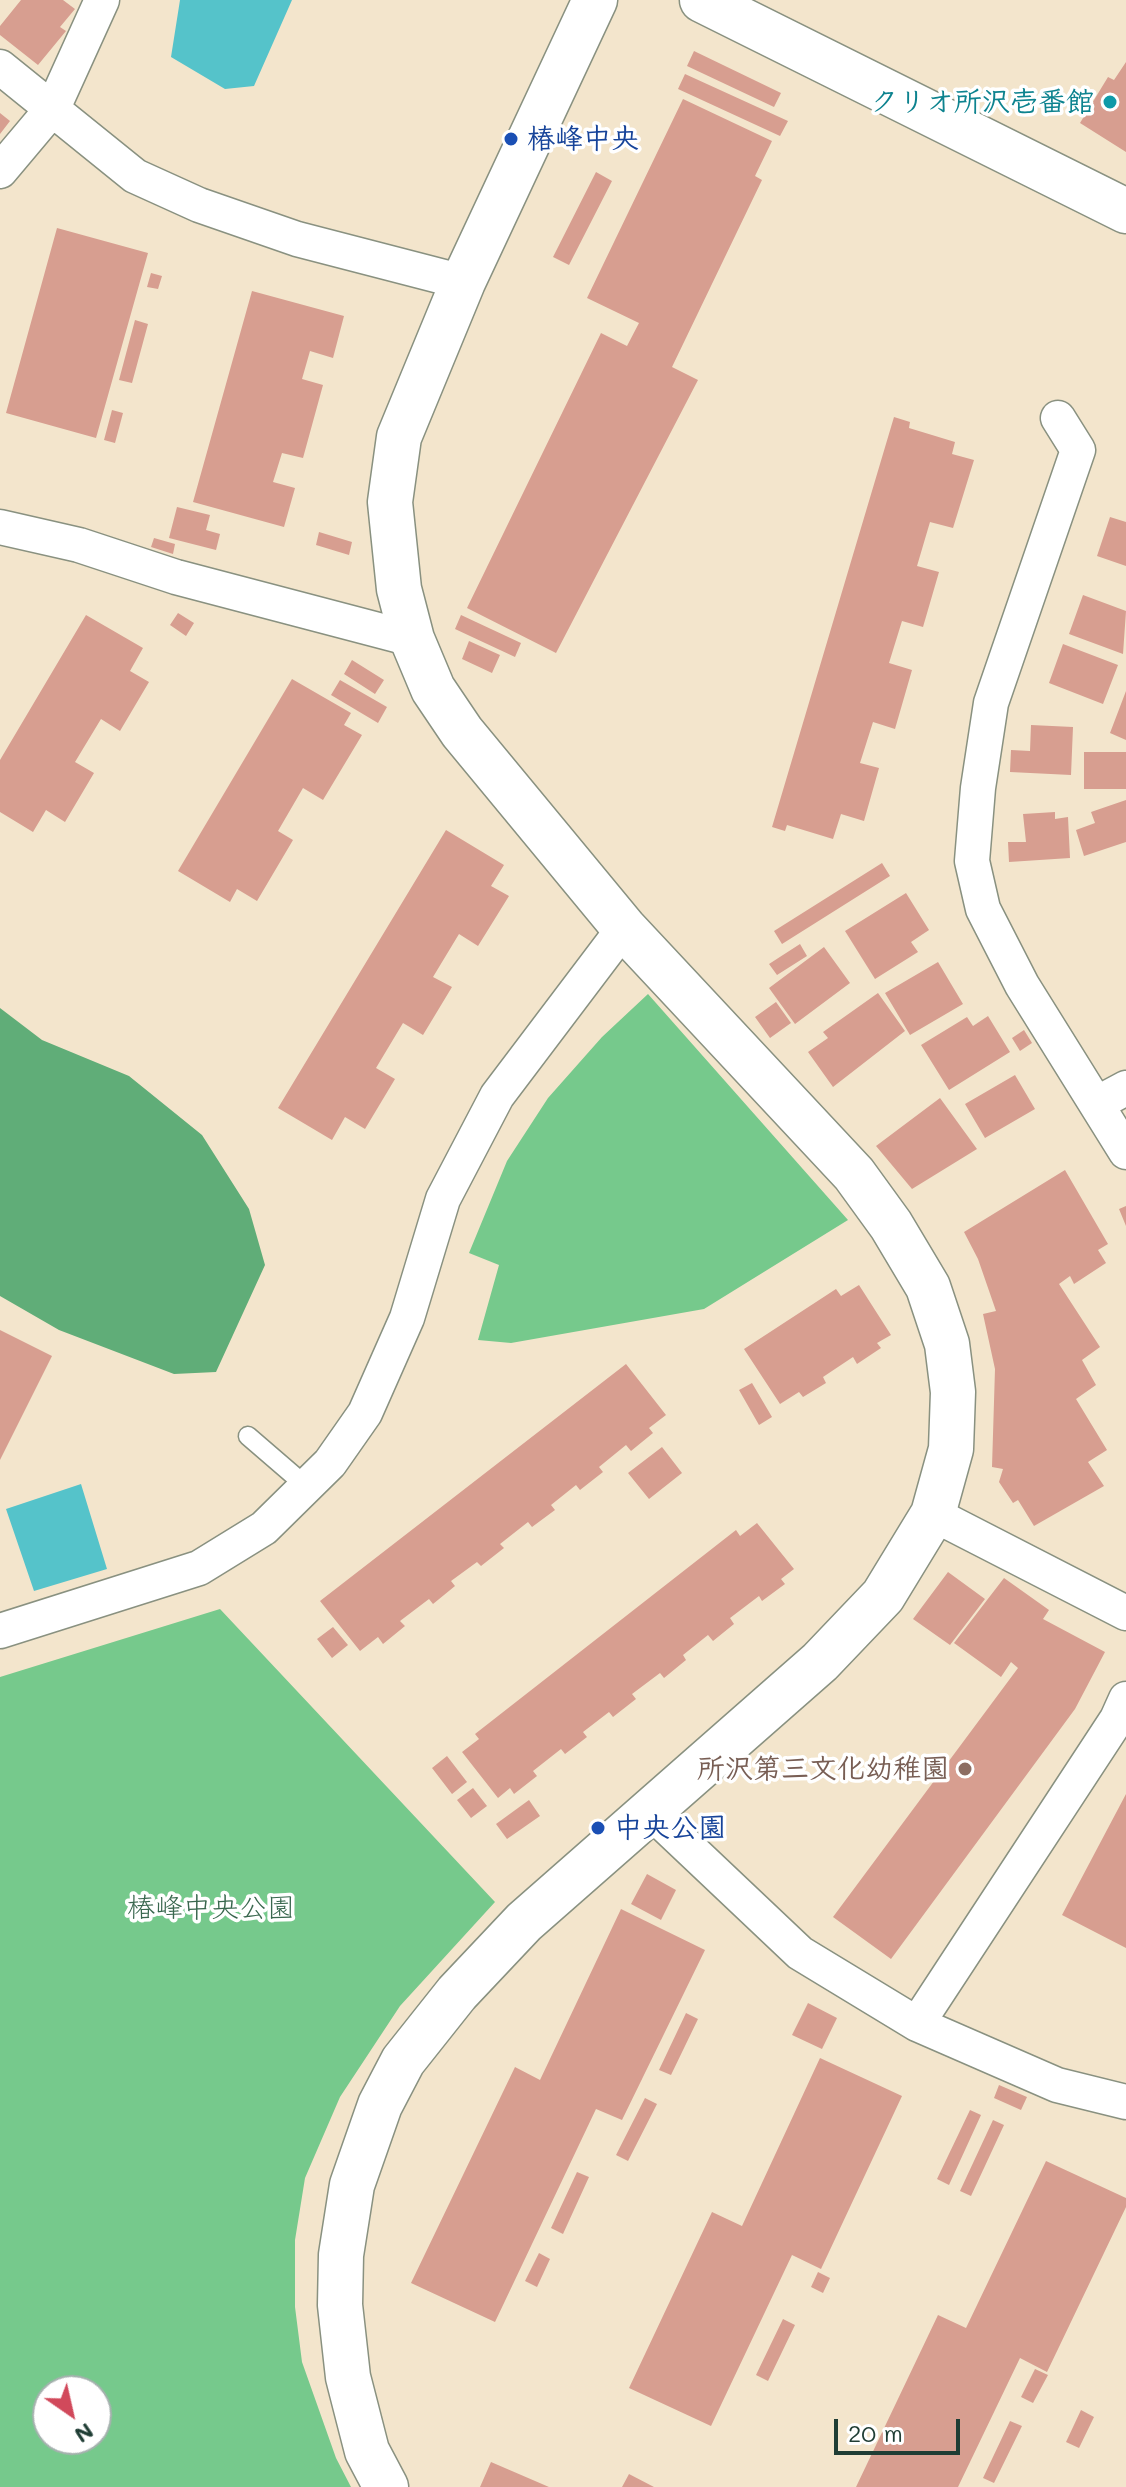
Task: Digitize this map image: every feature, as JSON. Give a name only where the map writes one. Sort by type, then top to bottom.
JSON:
[{"type":"street","points":[[0,171],[53,108],[102,0]]},
{"type":"street","points":[[386,2487],[367,2451],[348,2377],[340,2305],[341,2255],[352,2185],[380,2105],[403,2061],[457,1993],[524,1922],[820,1662],[883,1596],[933,1514],[951,1449],[953,1392],[947,1344],[928,1287],[854,1174],[624,928],[462,732],[433,689],[412,639],[399,589],[390,502],[399,437],[463,282],[595,0]]},
{"type":"street","points":[[702,0],[1126,211]]},
{"type":"street","points":[[0,67],[135,176],[199,205],[297,239],[463,282]]},
{"type":"street","points":[[1058,418],[1078,450],[991,703],[978,788],[972,861],[983,909],[1022,985],[1112,1095],[1126,1152]]},
{"type":"street","points":[[0,527],[79,545],[176,577],[412,639]]},
{"type":"street","points":[[0,1631],[199,1568],[264,1528],[330,1463],[365,1413],[407,1318],[443,1199],[497,1096],[624,928]]},
{"type":"street","points":[[933,1514],[1126,1613]]},
{"type":"street","points":[[917,2024],[1117,1719],[1126,1699]]},
{"type":"street","points":[[651,1812],[800,1953],[917,2024],[1057,2085],[1126,2102]]},
{"type":"lane","points":[[248,1436],[306,1486]]},
{"type":"green space","points":[[648,994],[848,1220],[704,1309],[511,1343],[478,1340],[499,1265],[469,1253],[507,1161],[548,1098],[602,1037]]},
{"type":"green space","points":[[0,1008],[42,1040],[129,1076],[202,1135],[249,1209],[265,1265],[216,1372],[174,1374],[59,1330],[0,1296]]},
{"type":"green space","name":"椿峰中央公園","points":[[220,1609],[495,1902],[400,2006],[340,2097],[305,2178],[295,2240],[295,2307],[302,2362],[336,2458],[351,2487],[0,2487],[0,1677]]},
{"type":"water","points":[[180,0],[292,0],[254,86],[225,89],[171,57]]},
{"type":"water","points":[[81,1484],[107,1569],[34,1591],[6,1509]]},
{"type":"building","points":[[21,0],[63,0],[75,9],[60,27],[66,31],[38,65],[0,35],[0,26]]},
{"type":"building","points":[[694,51],[781,93],[774,107],[687,66]]},
{"type":"building","name":"クリオ所沢壱番館","points":[[1126,62],[1126,152],[1080,123],[1108,77],[1114,80]]},
{"type":"building","points":[[685,74],[788,121],[780,136],[678,89]]},
{"type":"building","points":[[683,99],[772,141],[755,176],[762,180],[672,367],[698,380],[556,653],[467,608],[601,333],[627,346],[639,323],[587,298]]},
{"type":"building","points":[[0,113],[10,121],[0,134]]},
{"type":"building","points":[[596,172],[612,181],[569,265],[553,257]]},
{"type":"building","points":[[57,228],[148,253],[96,438],[6,413]]},
{"type":"building","points":[[151,273],[162,276],[158,289],[147,287]]},
{"type":"building","points":[[252,291],[344,316],[333,358],[310,351],[302,379],[323,385],[303,458],[282,453],[273,482],[295,488],[284,527],[193,502]]},
{"type":"building","points":[[135,320],[148,324],[132,383],[119,380]]},
{"type":"building","points":[[112,410],[123,413],[115,443],[104,440]]},
{"type":"building","points":[[894,417],[910,422],[909,428],[955,442],[952,454],[974,460],[953,528],[930,522],[917,566],[939,572],[923,627],[902,621],[889,663],[912,670],[895,729],[873,722],[860,763],[879,768],[864,821],[841,814],[833,839],[787,825],[785,831],[772,827]]},
{"type":"building","points":[[177,507],[210,515],[206,530],[220,534],[216,550],[169,538]]},
{"type":"building","points":[[1110,517],[1126,522],[1126,566],[1097,556]]},
{"type":"building","points":[[319,532],[352,542],[349,555],[316,545]]},
{"type":"building","points":[[154,538],[175,544],[173,554],[151,547]]},
{"type":"building","points":[[1083,595],[1126,611],[1123,654],[1069,634]]},
{"type":"building","points":[[178,613],[194,623],[186,636],[170,625]]},
{"type":"building","points":[[86,615],[143,648],[130,671],[149,682],[120,731],[101,719],[75,762],[94,773],[65,822],[46,810],[33,832],[0,812],[0,760]]},
{"type":"building","points":[[461,615],[521,643],[515,657],[455,629]]},
{"type":"building","points":[[469,641],[500,655],[492,673],[462,659]]},
{"type":"building","points":[[1063,644],[1118,665],[1103,704],[1049,683]]},
{"type":"building","points":[[352,660],[384,680],[375,694],[344,674]]},
{"type":"building","points":[[292,679],[351,713],[344,725],[362,735],[323,800],[303,788],[278,831],[293,840],[257,901],[237,889],[230,902],[178,871]]},
{"type":"building","points":[[340,680],[387,707],[378,723],[331,695]]},
{"type":"building","points":[[1126,691],[1126,740],[1110,733]]},
{"type":"building","points":[[1031,725],[1073,727],[1071,775],[1010,772],[1011,750],[1030,751]]},
{"type":"building","points":[[1084,752],[1126,752],[1126,789],[1084,789]]},
{"type":"building","points":[[1126,800],[1126,842],[1084,856],[1076,830],[1095,823],[1091,812]]},
{"type":"building","points":[[1055,812],[1055,819],[1068,817],[1070,858],[1009,862],[1008,842],[1026,842],[1023,814]]},
{"type":"building","points":[[446,830],[504,865],[491,886],[509,896],[478,946],[459,934],[433,977],[452,987],[423,1035],[403,1023],[376,1068],[395,1079],[365,1129],[345,1117],[332,1140],[278,1108]]},
{"type":"building","points":[[882,863],[890,876],[782,944],[774,931]]},
{"type":"building","points":[[906,893],[929,930],[911,942],[918,952],[875,979],[845,931]]},
{"type":"building","points":[[800,944],[807,956],[777,975],[769,964]]},
{"type":"building","points":[[824,947],[850,983],[795,1024],[769,988]]},
{"type":"building","points":[[938,962],[963,1004],[910,1035],[885,993]]},
{"type":"building","points":[[878,993],[905,1031],[833,1087],[808,1052],[828,1038],[823,1032]]},
{"type":"building","points":[[776,1002],[791,1023],[770,1038],[755,1017]]},
{"type":"building","points":[[988,1016],[1010,1052],[949,1090],[921,1045],[967,1017],[973,1026]]},
{"type":"building","points":[[1024,1030],[1032,1043],[1020,1051],[1012,1038]]},
{"type":"building","points":[[1015,1075],[1035,1109],[985,1138],[965,1104]]},
{"type":"building","points":[[940,1098],[977,1149],[912,1189],[876,1146]]},
{"type":"building","points":[[1065,1170],[1108,1244],[1098,1250],[1106,1263],[1074,1284],[1070,1276],[1059,1284],[1100,1347],[1082,1360],[1096,1385],[1076,1399],[1107,1450],[1088,1462],[1104,1486],[1034,1526],[1018,1500],[1013,1503],[999,1482],[1003,1469],[992,1467],[995,1369],[983,1314],[996,1311],[978,1259],[964,1232]]},
{"type":"building","points":[[1126,1206],[1126,1226],[1119,1209]]},
{"type":"building","points":[[859,1285],[891,1335],[877,1343],[881,1348],[857,1364],[853,1357],[823,1377],[826,1383],[803,1397],[799,1392],[780,1404],[744,1349],[836,1289],[841,1296]]},
{"type":"building","points":[[0,1330],[52,1356],[0,1460]]},
{"type":"building","points":[[626,1364],[666,1415],[649,1428],[653,1433],[631,1451],[626,1445],[599,1467],[603,1472],[580,1490],[576,1485],[551,1505],[555,1510],[532,1527],[528,1522],[500,1544],[504,1548],[481,1566],[477,1562],[451,1581],[455,1586],[433,1604],[429,1599],[400,1621],[405,1626],[383,1644],[378,1637],[360,1651],[320,1601]]},
{"type":"building","points":[[752,1383],[772,1417],[759,1425],[739,1390]]},
{"type":"building","points":[[662,1447],[682,1473],[649,1499],[628,1473]]},
{"type":"building","points":[[757,1523],[794,1569],[781,1579],[785,1584],[762,1601],[759,1596],[730,1618],[734,1624],[713,1641],[708,1635],[683,1655],[686,1660],[664,1678],[660,1673],[632,1694],[636,1699],[613,1717],[609,1712],[583,1732],[587,1737],[565,1754],[561,1749],[533,1771],[537,1776],[514,1794],[510,1788],[498,1798],[462,1752],[479,1739],[475,1734],[736,1530],[740,1536]]},
{"type":"building","points":[[948,1572],[985,1599],[950,1645],[913,1619]]},
{"type":"building","points":[[1004,1578],[1049,1610],[1043,1619],[1105,1652],[1075,1709],[891,1959],[833,1917],[1018,1668],[1011,1662],[1001,1677],[954,1643]]},
{"type":"building","points":[[333,1627],[348,1645],[332,1658],[317,1639]]},
{"type":"building","points":[[447,1756],[467,1782],[452,1794],[432,1768]]},
{"type":"building","points":[[473,1788],[487,1806],[471,1818],[457,1800]]},
{"type":"building","points":[[1126,1794],[1126,1948],[1062,1915]]},
{"type":"building","points":[[529,1800],[540,1816],[507,1839],[496,1824]]},
{"type":"building","points":[[647,1874],[676,1890],[661,1920],[631,1904]]},
{"type":"building","points":[[621,1909],[705,1950],[622,2120],[596,2109],[495,2322],[411,2283],[515,2067],[540,2080]]},
{"type":"building","points":[[808,2003],[837,2018],[822,2049],[792,2035]]},
{"type":"building","points":[[686,2013],[698,2019],[671,2075],[659,2070]]},
{"type":"building","points":[[820,2058],[902,2096],[821,2269],[792,2255],[711,2426],[629,2388],[712,2212],[742,2226]]},
{"type":"building","points":[[999,2085],[1027,2097],[1021,2110],[994,2098]]},
{"type":"building","points":[[645,2098],[657,2104],[628,2161],[616,2155]]},
{"type":"building","points":[[970,2110],[981,2115],[949,2185],[937,2179]]},
{"type":"building","points":[[993,2120],[1004,2125],[971,2196],[960,2191]]},
{"type":"building","points":[[1046,2161],[1126,2198],[1126,2207],[1047,2372],[1020,2358],[958,2487],[856,2487],[938,2315],[966,2328]]},
{"type":"building","points":[[577,2172],[589,2177],[563,2234],[551,2228]]},
{"type":"building","points":[[539,2253],[550,2259],[537,2287],[525,2281]]},
{"type":"building","points":[[818,2272],[830,2278],[823,2293],[811,2287]]},
{"type":"building","points":[[783,2319],[795,2325],[768,2381],[756,2375]]},
{"type":"building","points":[[1035,2369],[1048,2375],[1033,2403],[1021,2397]]},
{"type":"building","points":[[1081,2410],[1094,2417],[1079,2448],[1066,2442]]},
{"type":"building","points":[[1010,2421],[1022,2426],[994,2483],[983,2478]]},
{"type":"building","points":[[491,2462],[549,2487],[480,2487]]},
{"type":"building","points":[[629,2474],[654,2487],[622,2487]]},
{"type":"place","name":"クリオ所沢壱番館","points":[[1110,102]]},
{"type":"place","name":"椿峰中央","points":[[511,139]]},
{"type":"place","name":"所沢第三文化幼稚園","points":[[965,1769]]},
{"type":"place","name":"中央公園","points":[[598,1828]]}]
